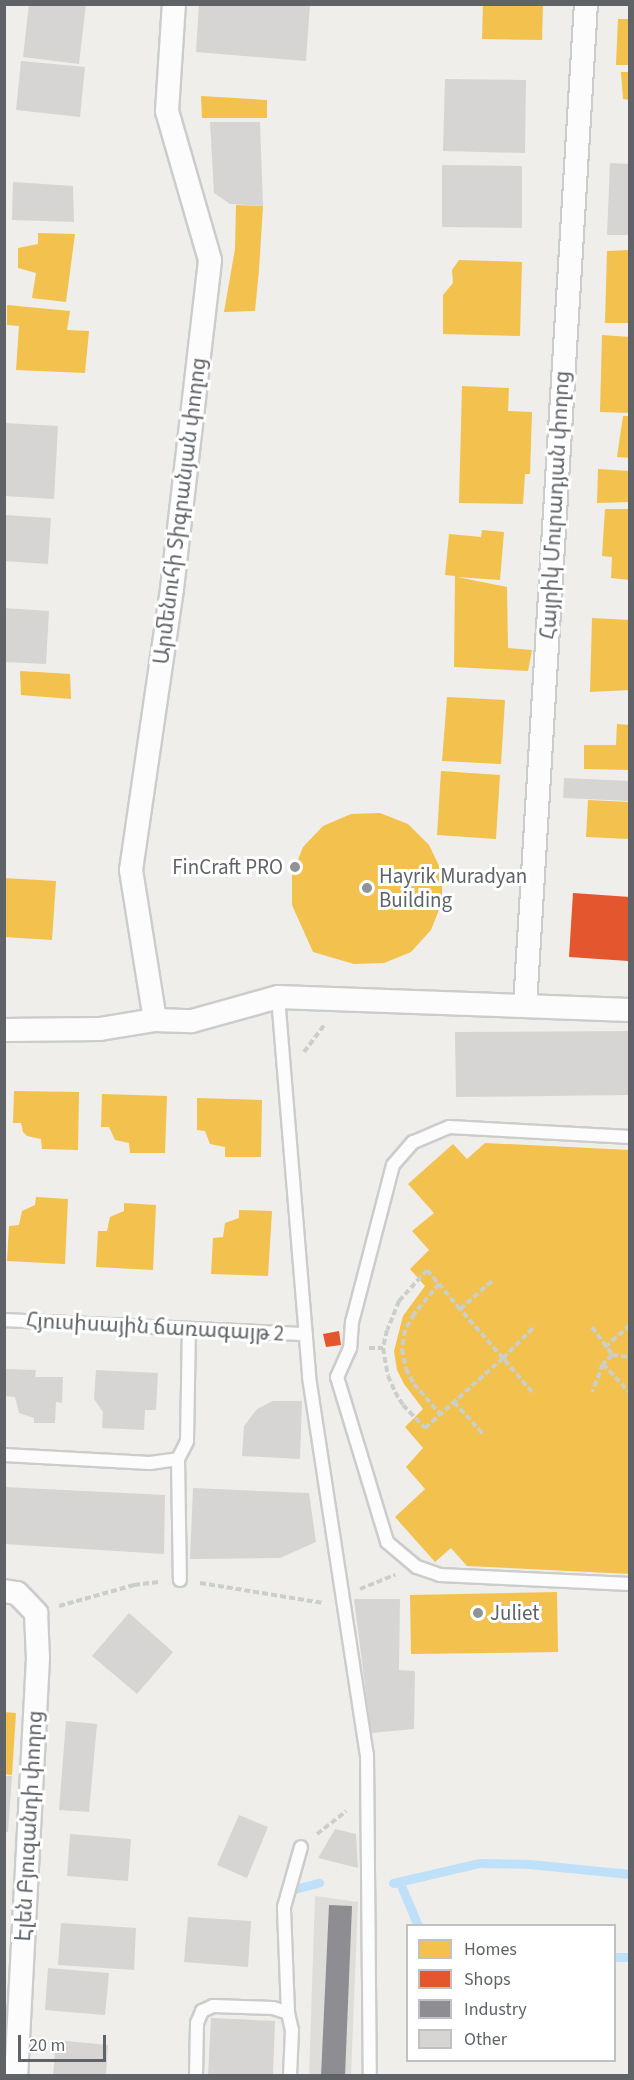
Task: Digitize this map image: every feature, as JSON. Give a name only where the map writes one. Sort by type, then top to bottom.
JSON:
[{"type":"street","name":"Արմենուհի Տիգրանյան փողոց","points":[[155,1020],[132,870],[172,589],[210,260],[167,111],[174,4]]},
{"type":"street","name":"Հայրիկ Մուրադյան փողոց","points":[[525,1006],[586,4]]},
{"type":"street","points":[[4,1030],[100,1029],[155,1020],[192,1021],[278,997],[630,1010]]},
{"type":"street","points":[[4,1591],[17,1593],[36,1613]]},
{"type":"street","name":"Էլեն Բյուզանդի փողոց","points":[[16,2076],[38,1658],[36,1613]]},
{"type":"lane","points":[[278,997],[309,1377],[368,1755],[370,2076]]},
{"type":"lane","points":[[630,1137],[449,1127],[413,1142],[393,1165],[352,1322],[350,1347],[337,1377],[387,1542],[417,1567],[440,1575],[630,1584]]},
{"type":"lane","name":"Հյուսիսային ճառագայթ 2","points":[[4,1320],[306,1334]]},
{"type":"lane","points":[[180,1580],[178,1459],[187,1441],[189,1329]]},
{"type":"lane","points":[[4,1455],[150,1463],[178,1459]]},
{"type":"lane","points":[[290,2076],[292,2030],[288,2013],[284,1907],[301,1847]]},
{"type":"lane","points":[[196,2076],[197,2023],[202,2011],[213,2006],[273,2008],[288,2013]]},
{"type":"path","points":[[284,1079],[344,999]]},
{"type":"path","points":[[532,1392],[503,1358],[460,1309],[427,1270],[408,1289],[393,1313],[383,1348],[388,1376],[404,1405],[425,1428],[503,1358],[535,1326]]},
{"type":"path","points":[[460,1309],[494,1280]]},
{"type":"path","points":[[439,1284],[414,1314],[405,1330],[402,1349],[414,1384],[440,1414]]},
{"type":"path","points":[[605,1347],[630,1325]]},
{"type":"path","points":[[592,1327],[612,1355],[630,1357]]},
{"type":"path","points":[[592,1392],[603,1364],[612,1355]]},
{"type":"path","points":[[603,1364],[630,1393]]},
{"type":"path","points":[[454,1402],[484,1435]]},
{"type":"path","points":[[36,1613],[134,1585],[180,1580],[327,1603],[417,1567]]},
{"type":"path","points":[[301,1847],[368,1794]]},
{"type":"shaded area","points":[[315,1896],[358,1902],[351,2075],[309,2076]]},
{"type":"building: Homes","points":[[483,4],[543,4],[542,40],[482,39]]},
{"type":"building: Homes","points":[[618,19],[630,19],[630,65],[616,65]]},
{"type":"building: Homes","points":[[621,72],[630,72],[630,100],[623,99]]},
{"type":"building: Homes","points":[[201,96],[267,100],[267,118],[202,118]]},
{"type":"building: Homes","points":[[236,205],[263,206],[255,311],[224,312],[235,249]]},
{"type":"building: Homes","points":[[38,233],[75,234],[66,302],[32,298],[36,273],[18,268],[18,248],[38,244]]},
{"type":"building: Homes","points":[[630,250],[630,323],[605,323],[607,251]]},
{"type":"building: Homes","points":[[459,260],[522,262],[520,336],[443,334],[443,295],[453,283],[452,270]]},
{"type":"building: Homes","points":[[7,305],[70,311],[67,330],[89,331],[85,373],[16,370],[19,326],[7,325]]},
{"type":"building: Homes","points":[[602,335],[630,337],[630,413],[600,412]]},
{"type":"building: Homes","points":[[462,386],[509,388],[508,411],[532,412],[530,474],[525,474],[523,504],[459,503]]},
{"type":"building: Homes","points":[[623,416],[630,416],[630,458],[617,457]]},
{"type":"building: Homes","points":[[598,469],[630,471],[630,502],[597,503]]},
{"type":"building: Homes","points":[[605,509],[630,509],[630,580],[611,578],[612,557],[602,556]]},
{"type":"building: Homes","points":[[482,530],[504,532],[500,580],[457,577],[507,587],[508,648],[532,650],[528,671],[454,667],[455,576],[445,575],[449,534],[481,537]]},
{"type":"building: Homes","points":[[592,618],[630,620],[630,690],[590,692]]},
{"type":"building: Homes","points":[[20,671],[70,674],[71,699],[21,695]]},
{"type":"building: Homes","points":[[447,697],[505,700],[501,764],[442,761]]},
{"type":"building: Homes","points":[[617,724],[630,725],[630,770],[584,769],[584,745],[616,745]]},
{"type":"building: Homes","points":[[441,771],[500,775],[496,839],[437,835]]},
{"type":"building: Homes","points":[[588,800],[630,802],[630,839],[586,837]]},
{"type":"building: Homes","name":"Hayrik Muradyan Building","points":[[380,813],[408,824],[429,845],[442,872],[442,902],[431,930],[411,952],[384,963],[354,964],[313,952],[292,905],[292,875],[303,847],[323,826],[351,814]]},
{"type":"building: Homes","points":[[4,878],[56,881],[52,940],[4,937]]},
{"type":"building: Homes","points":[[14,1091],[79,1092],[78,1150],[42,1149],[41,1139],[27,1136],[23,1132],[21,1123],[13,1123]]},
{"type":"building: Homes","points":[[102,1094],[167,1096],[165,1153],[130,1153],[129,1143],[115,1140],[109,1127],[101,1127]]},
{"type":"building: Homes","points":[[197,1098],[262,1100],[261,1157],[225,1157],[225,1147],[210,1144],[205,1131],[197,1130]]},
{"type":"building: Homes","points":[[485,1143],[630,1150],[630,1574],[467,1566],[451,1548],[435,1562],[395,1517],[425,1489],[406,1467],[423,1448],[405,1427],[423,1409],[404,1384],[397,1370],[394,1351],[403,1316],[425,1286],[410,1269],[429,1250],[412,1231],[434,1213],[408,1184],[453,1144],[467,1159]]},
{"type":"building: Homes","points":[[36,1197],[68,1199],[65,1264],[7,1261],[9,1226],[19,1225],[22,1211],[35,1205]]},
{"type":"building: Homes","points":[[124,1203],[156,1205],[153,1270],[96,1267],[98,1231],[107,1231],[110,1217],[124,1211]]},
{"type":"building: Homes","points":[[239,1210],[272,1211],[268,1276],[211,1274],[213,1238],[223,1237],[225,1223],[239,1218]]},
{"type":"building: Homes","points":[[557,1592],[558,1652],[411,1654],[410,1595]]},
{"type":"building: Homes","points":[[4,1712],[16,1713],[12,1775],[4,1774]]},
{"type":"building: Shops","points":[[573,893],[630,897],[628,961],[569,957]]},
{"type":"building: Shops","points":[[339,1331],[341,1345],[326,1347],[323,1334]]},
{"type":"building: Industry","points":[[329,1905],[352,1906],[345,2076],[321,2076]]},
{"type":"building: Other","points":[[29,4],[86,4],[79,64],[23,57]]},
{"type":"building: Other","points":[[199,4],[310,4],[306,61],[196,52]]},
{"type":"building: Other","points":[[21,61],[85,67],[80,117],[16,110]]},
{"type":"building: Other","points":[[445,79],[526,80],[525,153],[443,151]]},
{"type":"building: Other","points":[[210,122],[260,122],[263,206],[230,204],[214,193]]},
{"type":"building: Other","points":[[610,163],[630,164],[630,235],[607,235]]},
{"type":"building: Other","points":[[442,165],[522,166],[522,228],[442,227]]},
{"type":"building: Other","points":[[13,182],[73,186],[74,222],[12,220]]},
{"type":"building: Other","points":[[4,423],[58,426],[54,499],[4,496]]},
{"type":"building: Other","points":[[5,515],[51,518],[48,564],[4,561]]},
{"type":"building: Other","points":[[4,608],[49,611],[46,664],[4,662]]},
{"type":"building: Other","points":[[564,778],[630,781],[630,801],[563,798]]},
{"type":"building: Other","points":[[630,1031],[630,1095],[456,1097],[455,1032]]},
{"type":"building: Other","points":[[4,1369],[36,1370],[35,1377],[63,1377],[62,1403],[56,1402],[55,1423],[34,1423],[34,1418],[19,1413],[15,1397],[4,1396]]},
{"type":"building: Other","points":[[96,1370],[158,1373],[156,1410],[145,1410],[144,1430],[102,1428],[103,1412],[94,1399]]},
{"type":"building: Other","points":[[273,1401],[302,1401],[300,1459],[242,1456],[244,1426],[257,1409]]},
{"type":"building: Other","points":[[4,1487],[165,1495],[164,1554],[4,1544]]},
{"type":"building: Other","points":[[193,1488],[309,1493],[316,1542],[280,1558],[190,1559]]},
{"type":"building: Other","points":[[354,1599],[400,1599],[399,1670],[415,1671],[414,1729],[371,1733]]},
{"type":"building: Other","points":[[129,1613],[173,1652],[137,1694],[92,1656]]},
{"type":"building: Other","points":[[66,1721],[97,1724],[89,1812],[59,1810]]},
{"type":"building: Other","points":[[4,1776],[12,1776],[8,1832],[4,1832]]},
{"type":"building: Other","points":[[239,1815],[268,1827],[247,1878],[217,1865]]},
{"type":"building: Other","points":[[335,1829],[356,1834],[358,1868],[318,1858]]},
{"type":"building: Other","points":[[70,1834],[131,1839],[128,1881],[67,1876]]},
{"type":"building: Other","points":[[188,1917],[251,1921],[248,1967],[184,1962]]},
{"type":"building: Other","points":[[61,1923],[136,1928],[134,1970],[58,1965]]},
{"type":"building: Other","points":[[48,1968],[109,1973],[105,2015],[45,2010]]},
{"type":"building: Other","points":[[211,2018],[275,2021],[273,2076],[208,2076]]},
{"type":"building: Other","points":[[56,2040],[108,2045],[106,2076],[53,2076]]},
{"type":"waterway","points":[[393,1883],[479,1863],[529,1864],[630,1874]]},
{"type":"waterway","points":[[290,1890],[319,1883]]},
{"type":"waterway","points":[[400,1883],[417,1924]]},
{"type":"waterway","points":[[616,1957],[630,1957]]},
{"type":"place","name":"FinCraft PRO","points":[[295,867]]},
{"type":"place","name":"Hayrik Muradyan Building","points":[[367,888]]},
{"type":"place","name":"Juliet","points":[[478,1613]]}]
